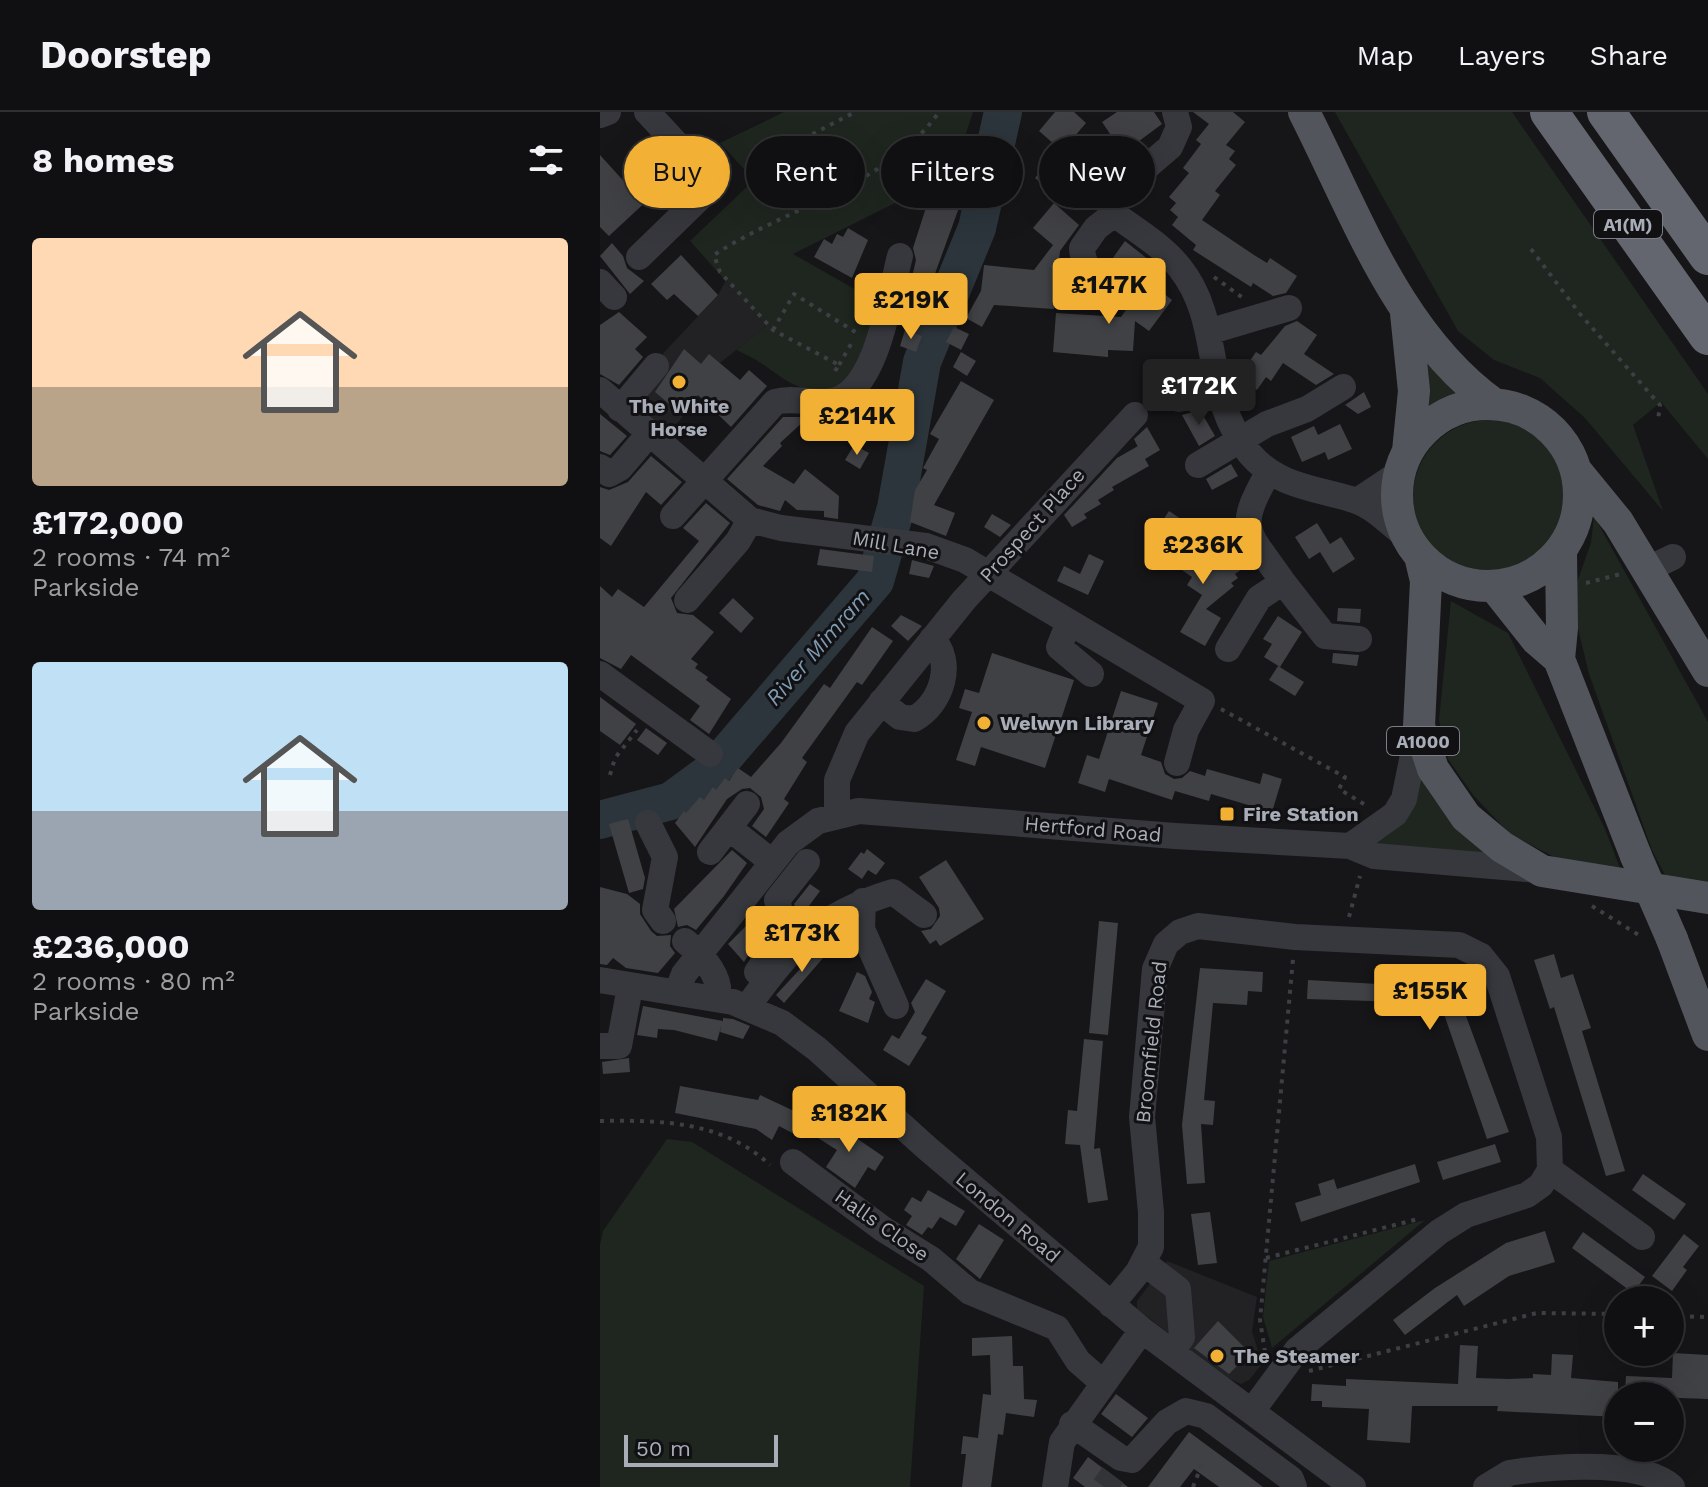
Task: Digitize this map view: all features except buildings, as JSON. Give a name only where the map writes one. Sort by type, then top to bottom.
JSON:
[{"type":"highway","name":"A1(M)","points":[[1549,112],[1708,336]]},
{"type":"highway","name":"A1(M)","points":[[1606,112],[1708,256]]},
{"type":"highway","points":[[1641,161],[1708,228]]},
{"type":"main road","points":[[1304,112],[1406,313],[1454,370],[1494,404]]},
{"type":"main road","points":[[1406,313],[1414,391],[1396,504],[1413,547],[1458,583],[1495,587],[1530,576],[1561,552]]},
{"type":"main road","points":[[1403,462],[1423,430],[1444,415],[1468,406],[1494,404],[1530,414],[1546,425],[1565,446],[1577,472],[1618,522],[1648,567],[1708,671]]},
{"type":"main road","points":[[1577,472],[1579,509],[1561,552],[1562,628],[1559,659],[1636,856],[1662,941],[1708,1035]]},
{"type":"main road","name":"A1000","points":[[1413,547],[1426,581],[1419,726],[1429,760],[1452,801],[1502,847],[1542,871],[1708,898]]},
{"type":"main road","points":[[1495,587],[1537,640],[1559,659]]},
{"type":"street","points":[[600,115],[608,112]]},
{"type":"street","points":[[639,257],[714,184],[647,112]]},
{"type":"street","points":[[1114,214],[1114,195],[1170,147],[1178,136],[1175,112]]},
{"type":"street","points":[[1113,284],[1097,278],[1086,268],[1082,248],[1096,228],[1114,214]]},
{"type":"street","points":[[1114,214],[1169,256],[1190,285],[1208,332],[1216,389],[1241,441],[1269,471],[1305,489],[1357,501],[1413,547]]},
{"type":"street","points":[[673,516],[766,408],[784,399],[821,403],[845,396],[866,375],[900,256]]},
{"type":"street","points":[[1208,332],[1289,308]]},
{"type":"street","points":[[620,409],[656,366]]},
{"type":"street","points":[[1171,386],[1179,399],[1216,389]]},
{"type":"street","points":[[1198,465],[1267,424],[1307,409],[1343,387]]},
{"type":"street","name":"Mill Lane","points":[[600,390],[750,520],[781,528],[886,540],[954,556],[988,573],[1202,701]]},
{"type":"street","name":"Prospect Place","points":[[837,816],[837,780],[857,733],[988,573],[1135,415]]},
{"type":"street","points":[[600,467],[609,474],[620,468],[649,434]]},
{"type":"street","points":[[1357,501],[1403,462]]},
{"type":"street","points":[[1269,471],[1251,502],[1247,520],[1250,534],[1325,636],[1359,639]]},
{"type":"street","points":[[687,600],[738,541],[750,520]]},
{"type":"street","points":[[1228,649],[1259,598],[1283,582]]},
{"type":"street","points":[[1069,622],[1059,647],[1091,674]]},
{"type":"street","points":[[881,702],[900,717],[914,719],[929,707],[945,669],[944,650],[932,639]]},
{"type":"street","points":[[600,674],[710,754]]},
{"type":"street","points":[[1177,763],[1186,730],[1202,701]]},
{"type":"street","points":[[1350,846],[1386,824],[1404,799],[1419,726]]},
{"type":"street","points":[[710,852],[747,804]]},
{"type":"street","name":"Hertford Road","points":[[837,816],[876,810],[1175,836],[1350,846],[1374,856],[1542,871]]},
{"type":"street","points":[[677,992],[693,947],[771,861],[803,830],[837,816]]},
{"type":"street","points":[[648,823],[665,857],[655,910],[663,921]]},
{"type":"street","points":[[729,828],[771,861]]},
{"type":"street","points":[[733,1002],[770,954],[783,924],[777,900],[807,862]]},
{"type":"street","points":[[733,1002],[769,977],[817,926],[863,901],[893,892],[924,915]]},
{"type":"street","points":[[863,901],[862,929],[896,1006]]},
{"type":"street","name":"Broomfield Road","points":[[1111,1305],[1144,1263],[1151,1247],[1151,1212],[1142,1117],[1159,955],[1180,932],[1198,926],[1295,937],[1459,945],[1488,962],[1497,976],[1549,1137],[1550,1170]]},
{"type":"street","points":[[693,947],[733,1002]]},
{"type":"street","name":"London Road","points":[[600,980],[733,1002],[782,1023],[817,1049],[1111,1305],[1172,1352],[1259,1402],[1353,1487]]},
{"type":"street","points":[[601,1046],[619,1046],[630,987]]},
{"type":"street","name":"Halls Close","points":[[793,1162],[883,1229],[931,1259],[970,1292],[1057,1328],[1078,1361],[1102,1382]]},
{"type":"street","points":[[1259,1402],[1284,1368],[1322,1328],[1451,1223],[1527,1195],[1541,1185],[1550,1170],[1642,1237]]},
{"type":"street","points":[[1144,1263],[1178,1289],[1182,1337],[1172,1352]]},
{"type":"street","points":[[1055,1487],[1062,1442],[1142,1330]]},
{"type":"street","points":[[1072,1424],[1119,1467],[1143,1451],[1167,1422],[1186,1411],[1206,1416],[1291,1479],[1294,1487]]},
{"type":"street","points":[[1486,1487],[1509,1473],[1522,1471],[1627,1469],[1662,1477],[1672,1487]]},
{"type":"path","points":[[809,136],[855,112]]},
{"type":"path","points":[[865,173],[903,152],[923,135],[939,112]]},
{"type":"path","points":[[803,208],[739,239],[714,255],[720,272],[773,330],[839,365]]},
{"type":"path","points":[[1531,249],[1580,314],[1660,405],[1658,420]]},
{"type":"path","points":[[1190,285],[1202,269],[1260,310],[1263,318]]},
{"type":"path","points":[[773,330],[794,294],[858,331],[828,383],[806,401]]},
{"type":"path","points":[[1576,585],[1648,567]]},
{"type":"path","points":[[1202,701],[1253,723],[1345,777],[1339,789],[1368,806],[1386,824]]},
{"type":"path","points":[[610,775],[615,758],[651,713]]},
{"type":"path","points":[[1347,924],[1359,876],[1367,876]]},
{"type":"path","points":[[1585,901],[1662,941]]},
{"type":"path","points":[[1259,1402],[1267,1362],[1260,1320],[1295,937]]},
{"type":"path","points":[[1266,1258],[1443,1212],[1451,1223]]},
{"type":"path","points":[[1284,1368],[1299,1372],[1328,1369],[1537,1313],[1604,1314]]},
{"type":"path","points":[[1684,1316],[1708,1317]]},
{"type":"path","points":[[1193,1487],[1202,1464]]},
{"type":"shaded area","points":[[784,112],[973,112],[965,136],[881,136],[881,208],[885,208],[793,254],[881,304],[869,353],[840,392],[821,392],[794,385],[736,350],[766,326],[690,241],[725,208],[730,208],[730,203],[746,188],[746,208],[865,208],[865,136],[746,136],[746,171],[730,154],[730,138]]},
{"type":"shaded area","points":[[1335,112],[1512,112],[1708,394],[1708,459],[1661,402],[1633,425],[1663,511],[1585,418],[1540,378],[1494,360],[1458,331]]},
{"type":"shaded area","points":[[726,280],[766,326],[708,376],[712,380],[668,435],[624,395],[718,295]]},
{"type":"shaded area","points":[[1422,347],[1460,396],[1427,412]]},
{"type":"shaded area","points":[[1490,420],[1519,426],[1544,443],[1561,468],[1567,497],[1561,526],[1544,551],[1519,568],[1490,574],[1461,568],[1436,551],[1419,526],[1413,497],[1419,468],[1436,443],[1461,426]]},
{"type":"shaded area","points":[[1594,516],[1708,722],[1708,884],[1666,877],[1652,850],[1589,674],[1577,624],[1576,585],[1591,543]]},
{"type":"shaded area","points":[[1451,601],[1508,633],[1605,829],[1620,868],[1558,859],[1510,834],[1473,795],[1448,759],[1439,720]]},
{"type":"shaded area","points":[[1420,777],[1452,821],[1493,858],[1377,847],[1375,840]]},
{"type":"shaded area","points":[[667,1139],[692,1142],[924,1286],[910,1487],[600,1487],[600,1245],[603,1231]]},
{"type":"shaded area","points":[[1425,1220],[1272,1348],[1263,1317],[1269,1261]]},
{"type":"shaded area","points":[[1167,1261],[1257,1297],[1252,1331],[1262,1364],[1249,1380],[1241,1384],[1226,1377],[1137,1309],[1137,1301]]},
{"type":"waterway","name":"River Mimram","points":[[600,820],[671,801],[712,771],[875,581],[896,508],[922,362],[977,228],[1003,112]]},
{"type":"tunnel","points":[[1104,1487],[1113,1475]]},
{"type":"place","name":"The White Horse","points":[[679,382]]},
{"type":"place","name":"Welwyn Library","points":[[984,723]]},
{"type":"place","name":"Fire Station","points":[[1227,814]]},
{"type":"place","name":"The Steamer","points":[[1217,1356]]}]
